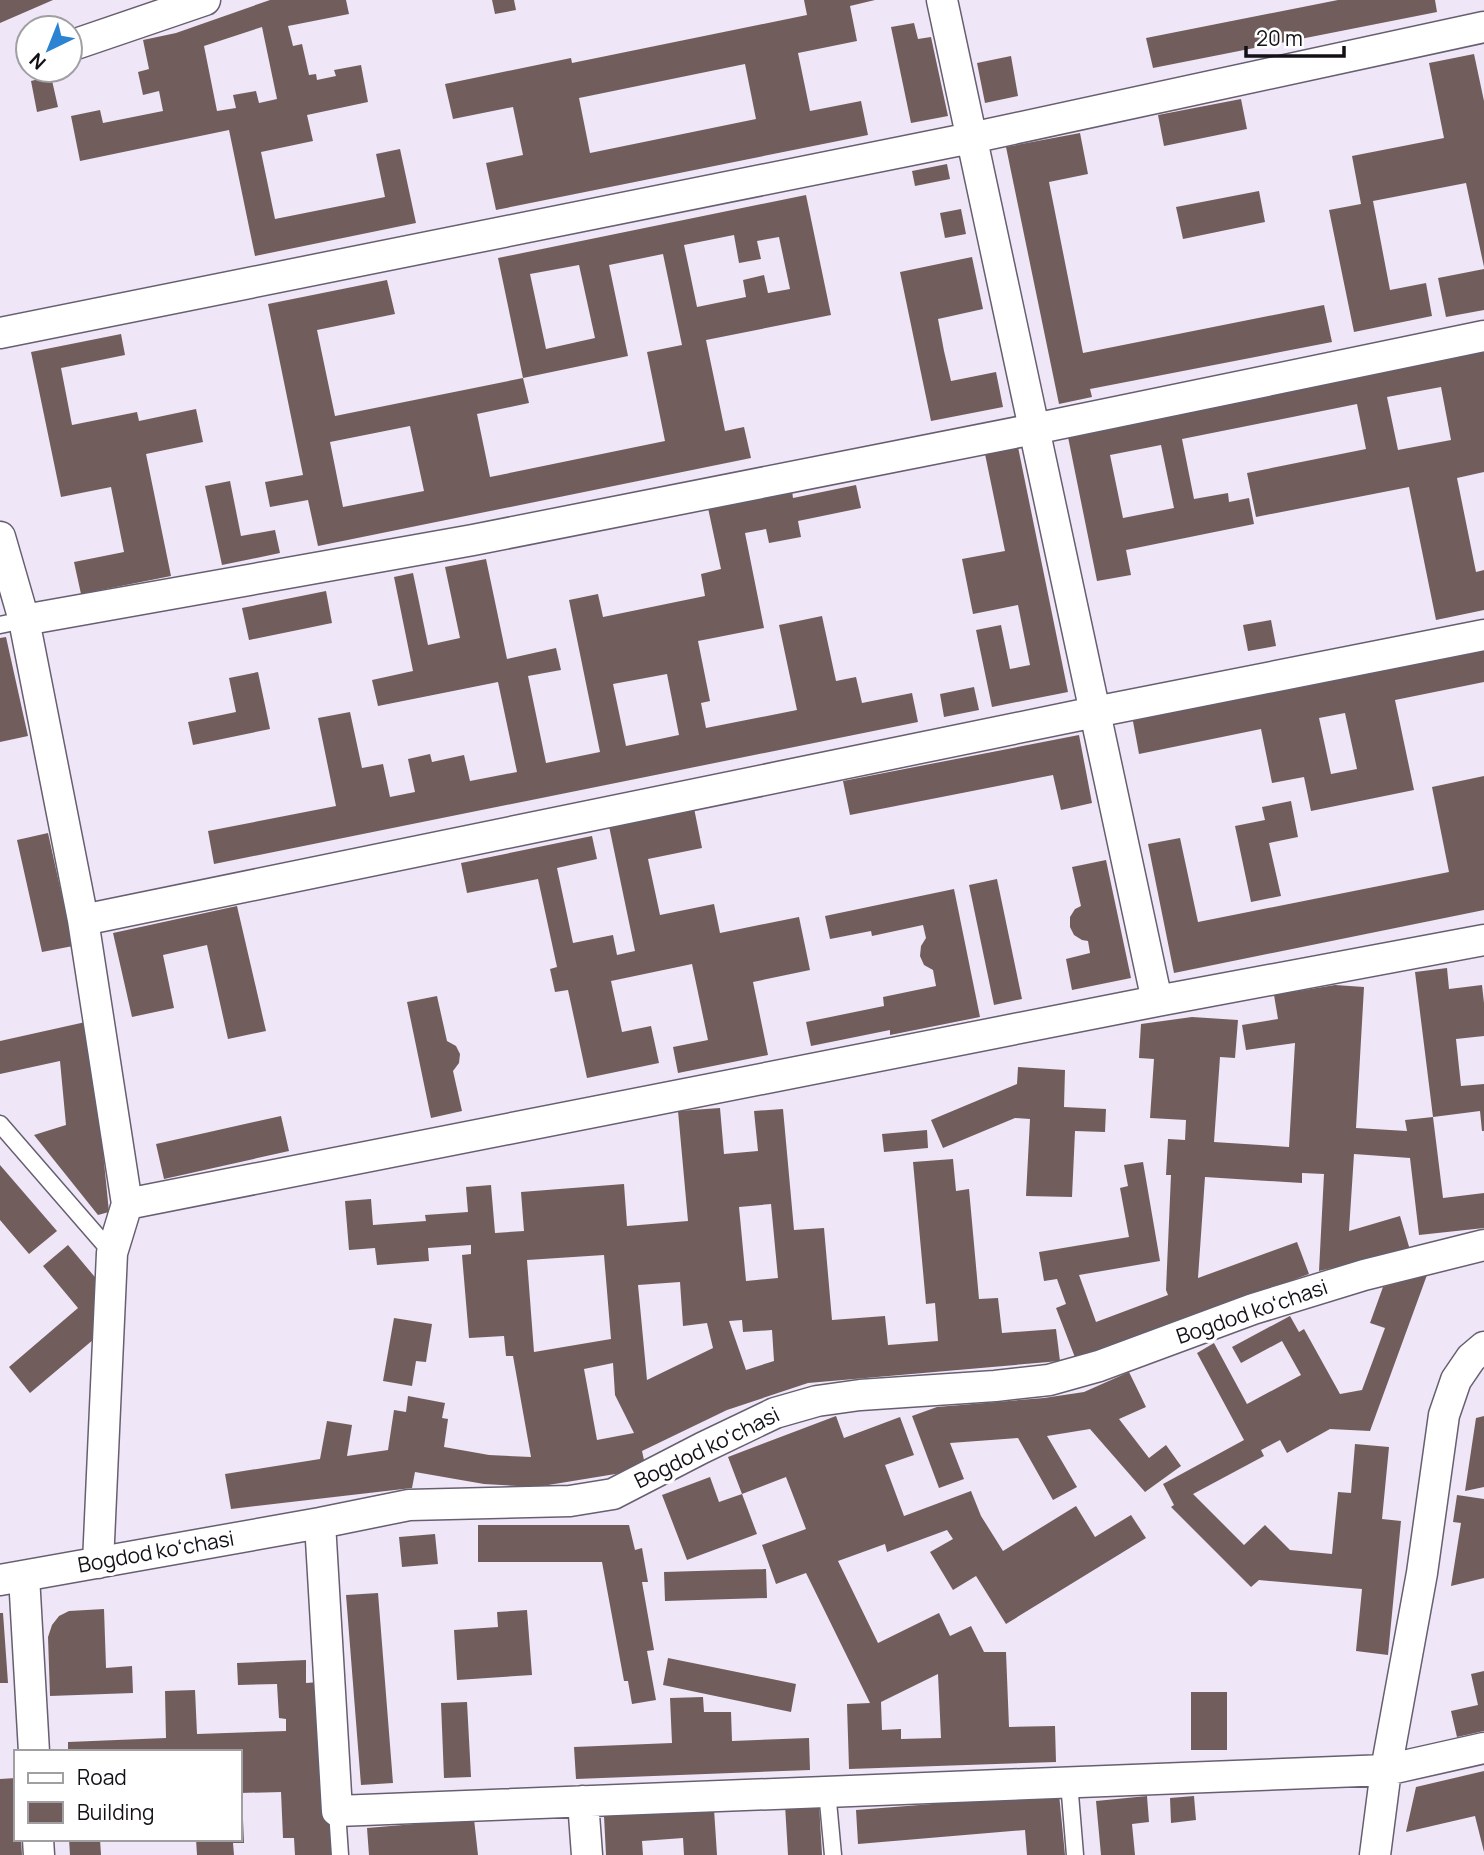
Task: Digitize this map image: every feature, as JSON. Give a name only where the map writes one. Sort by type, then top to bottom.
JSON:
[{"type":"street","points":[[84,41],[205,0]]},
{"type":"street","points":[[942,0],[1157,1001]]},
{"type":"street","points":[[0,333],[971,138],[1484,27]]},
{"type":"street","points":[[12,622],[473,540],[1034,429],[1484,336]]},
{"type":"street","points":[[0,537],[12,622],[83,920],[127,1203],[112,1253],[98,1563]]},
{"type":"street","points":[[83,920],[1484,635]]},
{"type":"street","points":[[127,1203],[1157,1001],[1484,940]]},
{"type":"street","name":"Bogdod koʻchasi","points":[[12,1578],[409,1505],[570,1501],[614,1494],[775,1413],[817,1401],[860,1395],[1049,1380],[1099,1366],[1277,1301],[1364,1275],[1484,1245]]},
{"type":"street","points":[[1375,1855],[1386,1770],[1422,1573],[1444,1415],[1456,1380],[1471,1358],[1484,1347]]},
{"type":"street","points":[[320,1523],[337,1811],[1386,1770],[1484,1748]]},
{"type":"street","points":[[12,1578],[34,1750]]},
{"type":"street","points":[[583,1801],[587,1855]]},
{"type":"lane","points":[[0,1124],[112,1253]]},
{"type":"lane","points":[[1069,1782],[1075,1855]]},
{"type":"lane","points":[[827,1791],[833,1855]]},
{"type":"lane","points":[[337,1811],[340,1855]]},
{"type":"building","points":[[0,0],[53,0],[21,14],[14,14],[14,17],[0,23]]},
{"type":"building","points":[[270,0],[346,0],[349,14],[288,26],[293,46],[302,44],[309,75],[316,74],[317,80],[336,76],[334,70],[361,65],[368,102],[307,115],[313,141],[261,152],[275,219],[385,197],[376,154],[400,149],[416,223],[255,256],[229,130],[80,161],[71,116],[100,110],[103,123],[163,111],[159,91],[143,95],[138,72],[149,69],[143,40],[176,33]],"holes":[[[262,27],[277,99],[259,103],[256,91],[233,95],[236,108],[217,111],[204,46]]]},
{"type":"building","points":[[492,0],[514,0],[516,10],[495,14]]},
{"type":"building","points":[[804,0],[875,0],[850,6],[857,41],[798,53],[810,111],[861,101],[868,135],[496,210],[486,163],[523,155],[513,107],[453,119],[445,84],[571,58],[572,63],[807,15]],"holes":[[[745,64],[756,119],[590,153],[579,98]]]},
{"type":"building","points":[[1338,0],[1435,0],[1437,12],[1153,68],[1146,38]]},
{"type":"building","points":[[914,23],[918,39],[931,37],[948,116],[911,123],[891,27]]},
{"type":"building","points":[[1474,54],[1484,101],[1484,267],[1466,183],[1373,201],[1390,290],[1426,283],[1432,316],[1354,332],[1329,210],[1361,204],[1352,156],[1444,138],[1429,63]]},
{"type":"building","points":[[1011,56],[1018,96],[985,103],[977,63]]},
{"type":"building","points":[[32,84],[53,84],[58,107],[37,112]]},
{"type":"building","points":[[1241,99],[1247,129],[1164,146],[1158,115]]},
{"type":"building","points":[[1080,133],[1088,174],[1049,182],[1083,353],[1324,305],[1332,342],[1090,389],[1092,397],[1059,404],[1006,147]]},
{"type":"building","points":[[947,164],[950,179],[915,186],[912,171]]},
{"type":"building","points":[[1259,191],[1265,222],[1183,239],[1176,207]]},
{"type":"building","points":[[806,195],[831,315],[706,340],[725,431],[744,427],[751,458],[318,546],[308,500],[270,507],[265,482],[303,475],[268,304],[387,280],[395,314],[317,330],[335,416],[523,378],[498,258]],"holes":[[[734,235],[739,263],[761,259],[757,241],[779,237],[790,289],[768,293],[764,275],[743,280],[746,297],[697,307],[684,245]],[[663,254],[682,345],[647,352],[665,441],[490,477],[477,414],[529,403],[523,378],[628,356],[609,265]],[[579,265],[595,338],[546,349],[530,274]],[[410,426],[424,491],[343,507],[330,442]]]},
{"type":"building","points":[[961,209],[966,234],[945,238],[940,213]]},
{"type":"building","points":[[972,257],[983,309],[938,319],[944,351],[951,381],[996,372],[1003,407],[931,421],[900,272]]},
{"type":"building","points":[[1484,269],[1484,310],[1446,317],[1438,278]]},
{"type":"building","points":[[121,334],[125,355],[61,368],[72,425],[137,412],[139,421],[196,409],[203,442],[146,454],[171,576],[81,594],[74,562],[124,552],[111,487],[61,497],[31,352]]},
{"type":"building","points":[[1484,350],[1484,472],[1457,478],[1476,572],[1484,570],[1484,610],[1436,620],[1409,487],[1256,517],[1247,473],[1366,449],[1357,404],[1182,439],[1194,499],[1228,493],[1229,502],[1249,498],[1254,524],[1126,550],[1131,575],[1097,581],[1068,437],[1231,404],[1230,400]],"holes":[[[1441,387],[1451,440],[1398,450],[1387,397]],[[1161,445],[1174,508],[1123,518],[1110,455]]]},
{"type":"building","points":[[1018,447],[1068,692],[992,707],[976,630],[1001,625],[1010,669],[1030,665],[1018,605],[973,614],[962,559],[1005,551],[985,454]]},
{"type":"building","points":[[230,481],[241,536],[275,530],[280,553],[222,565],[205,486]]},
{"type":"building","points":[[856,485],[861,508],[798,521],[801,537],[769,543],[766,529],[745,533],[764,628],[698,641],[710,701],[701,703],[706,728],[797,710],[779,625],[822,616],[836,681],[856,677],[862,703],[912,693],[918,722],[214,864],[208,831],[336,806],[318,718],[350,712],[362,768],[383,764],[390,797],[415,792],[408,759],[430,754],[432,762],[464,755],[470,781],[517,772],[498,682],[378,706],[372,680],[413,671],[394,577],[413,573],[428,645],[460,638],[445,567],[486,559],[507,659],[556,648],[561,670],[528,676],[546,763],[600,752],[569,600],[598,594],[603,617],[705,596],[701,574],[721,569],[708,508],[792,491],[793,498]],"holes":[[[667,674],[679,735],[626,746],[613,684]]]},
{"type":"building","points":[[326,591],[332,623],[249,640],[242,608]]},
{"type":"building","points":[[1271,620],[1276,646],[1248,651],[1243,625]]},
{"type":"building","points":[[6,637],[28,736],[0,742],[0,638]]},
{"type":"building","points":[[1484,645],[1484,682],[1395,700],[1414,790],[1311,811],[1304,777],[1272,783],[1261,729],[1139,754],[1132,716]],"holes":[[[1345,713],[1357,769],[1331,774],[1319,718]]]},
{"type":"building","points":[[258,672],[270,729],[193,745],[188,722],[236,712],[229,678]]},
{"type":"building","points":[[974,687],[979,710],[944,717],[940,694]]},
{"type":"building","points":[[1079,735],[1092,803],[1061,810],[1053,775],[850,815],[843,781]]},
{"type":"building","points":[[1484,776],[1484,910],[1174,973],[1148,844],[1180,838],[1198,922],[1449,872],[1432,787]]},
{"type":"building","points":[[1291,801],[1298,837],[1269,843],[1281,896],[1251,902],[1235,826],[1265,820],[1262,807]]},
{"type":"building","points":[[694,808],[702,848],[648,859],[660,915],[714,904],[720,933],[799,917],[810,970],[753,982],[768,1055],[678,1073],[673,1047],[708,1040],[692,964],[611,981],[622,1032],[651,1026],[659,1063],[587,1078],[568,990],[555,992],[550,969],[557,967],[538,879],[467,893],[461,863],[592,836],[597,859],[557,868],[573,943],[613,935],[617,955],[635,951],[609,826]]},
{"type":"building","points":[[48,833],[73,946],[42,952],[17,840]]},
{"type":"building","points":[[1106,860],[1131,978],[1072,990],[1066,959],[1090,953],[1088,941],[1074,935],[1070,927],[1070,917],[1075,909],[1081,906],[1072,867]]},
{"type":"building","points":[[997,879],[1022,999],[994,1005],[969,885]]},
{"type":"building","points":[[954,889],[980,1017],[890,1035],[890,1030],[811,1046],[806,1022],[884,1006],[883,997],[936,986],[933,970],[924,965],[920,956],[921,946],[926,938],[923,925],[872,936],[871,931],[830,939],[825,916]]},
{"type":"building","points":[[237,906],[266,1031],[228,1039],[207,945],[163,955],[174,1008],[132,1017],[113,933]]},
{"type":"building","points":[[1447,968],[1449,989],[1482,985],[1484,1036],[1456,1039],[1461,1086],[1484,1084],[1484,1131],[1480,1111],[1433,1117],[1415,972]]},
{"type":"building","points":[[1335,985],[1364,987],[1356,1128],[1407,1131],[1405,1120],[1433,1117],[1443,1198],[1484,1193],[1484,1228],[1419,1235],[1410,1158],[1354,1154],[1349,1231],[1400,1216],[1410,1250],[1319,1271],[1324,1174],[1302,1173],[1302,1183],[1205,1177],[1198,1278],[1297,1242],[1309,1274],[1076,1360],[1056,1308],[1066,1304],[1057,1279],[1044,1281],[1039,1252],[1129,1237],[1120,1188],[1128,1186],[1124,1165],[1143,1162],[1160,1261],[1079,1275],[1096,1322],[1168,1295],[1166,1290],[1171,1175],[1166,1175],[1168,1139],[1185,1140],[1186,1120],[1150,1118],[1154,1059],[1139,1058],[1141,1024],[1192,1017],[1238,1020],[1235,1058],[1220,1057],[1214,1142],[1289,1147],[1295,1043],[1246,1050],[1242,1025],[1278,1019],[1274,995]]},
{"type":"building","points":[[437,996],[447,1041],[456,1046],[460,1054],[459,1063],[453,1071],[462,1111],[431,1118],[407,1002]]},
{"type":"building","points":[[90,1021],[109,1212],[98,1215],[34,1135],[66,1125],[60,1061],[0,1074],[0,1041]]},
{"type":"building","points":[[1018,1067],[1065,1070],[1064,1107],[1106,1109],[1105,1132],[1075,1131],[1072,1197],[1026,1196],[1030,1119],[1015,1118],[943,1148],[931,1120],[1017,1084]]},
{"type":"building","points":[[720,1108],[724,1154],[758,1151],[754,1111],[783,1109],[794,1230],[824,1228],[832,1320],[885,1316],[888,1345],[938,1341],[935,1303],[926,1304],[913,1162],[953,1159],[956,1191],[969,1189],[979,1299],[998,1298],[1002,1333],[1056,1329],[1060,1361],[808,1383],[727,1410],[642,1451],[646,1469],[536,1487],[484,1484],[415,1472],[412,1488],[231,1509],[225,1474],[320,1459],[327,1421],[352,1425],[347,1456],[388,1450],[394,1410],[406,1412],[408,1396],[445,1403],[442,1418],[448,1419],[444,1447],[489,1455],[531,1457],[513,1356],[506,1356],[504,1336],[469,1338],[462,1255],[471,1254],[471,1245],[428,1248],[429,1261],[377,1265],[375,1248],[349,1250],[345,1201],[371,1199],[373,1225],[426,1221],[425,1215],[468,1212],[466,1187],[491,1185],[495,1233],[524,1231],[521,1192],[624,1184],[627,1226],[688,1221],[678,1111]],"holes":[[[771,1204],[778,1278],[746,1281],[739,1207]],[[604,1255],[611,1339],[534,1352],[527,1260]],[[680,1282],[683,1326],[707,1323],[713,1348],[647,1380],[638,1285]],[[742,1320],[743,1332],[772,1330],[774,1361],[746,1370],[729,1321]],[[613,1363],[615,1395],[634,1433],[597,1440],[584,1369]]]},
{"type":"building","points":[[281,1116],[289,1151],[164,1179],[156,1144]]},
{"type":"building","points":[[927,1130],[928,1148],[884,1152],[882,1134]]},
{"type":"building","points":[[0,1165],[57,1231],[29,1254],[0,1220]]},
{"type":"building","points":[[68,1245],[104,1288],[100,1334],[30,1393],[9,1367],[78,1308],[43,1266]]},
{"type":"building","points":[[1427,1275],[1370,1431],[1330,1429],[1287,1453],[1280,1440],[1261,1450],[1264,1456],[1193,1494],[1244,1545],[1265,1525],[1290,1550],[1332,1554],[1338,1492],[1351,1493],[1355,1444],[1389,1447],[1382,1519],[1401,1521],[1388,1655],[1356,1651],[1362,1589],[1259,1580],[1251,1587],[1171,1507],[1174,1505],[1163,1484],[1244,1440],[1197,1353],[1214,1343],[1247,1404],[1301,1375],[1282,1341],[1241,1363],[1232,1347],[1290,1316],[1299,1332],[1304,1329],[1340,1394],[1362,1390],[1385,1328],[1370,1323],[1383,1287]]},
{"type":"building","points":[[394,1318],[432,1324],[426,1362],[416,1361],[412,1386],[383,1381]]},
{"type":"building","points":[[1129,1372],[1146,1407],[1119,1419],[1149,1458],[1166,1445],[1181,1466],[1145,1492],[1090,1429],[1047,1436],[1077,1487],[1053,1500],[1018,1438],[950,1443],[964,1479],[939,1488],[912,1416],[937,1407],[1084,1392]]},
{"type":"building","points":[[836,1416],[844,1438],[900,1417],[914,1455],[885,1465],[904,1516],[971,1491],[981,1516],[1003,1551],[1076,1506],[1095,1537],[1131,1515],[1146,1538],[1006,1624],[976,1576],[953,1590],[930,1552],[953,1539],[947,1530],[887,1552],[885,1544],[838,1561],[878,1643],[939,1613],[950,1636],[971,1626],[984,1652],[1006,1652],[1009,1727],[1055,1726],[1056,1762],[849,1769],[847,1704],[870,1703],[806,1573],[776,1584],[762,1545],[806,1529],[786,1477],[742,1494],[728,1457]],"holes":[[[938,1674],[941,1738],[901,1739],[901,1729],[882,1730],[881,1702]]]},
{"type":"building","points":[[1484,1416],[1484,1487],[1465,1491],[1476,1418]]},
{"type":"building","points":[[710,1477],[719,1502],[742,1494],[757,1534],[687,1560],[662,1495]]},
{"type":"building","points":[[1457,1495],[1484,1499],[1484,1578],[1451,1586],[1461,1523],[1453,1522]]},
{"type":"building","points":[[478,1525],[629,1525],[635,1550],[642,1548],[648,1582],[642,1582],[654,1650],[647,1651],[656,1700],[632,1704],[628,1681],[624,1681],[602,1562],[478,1562]]},
{"type":"building","points":[[435,1534],[438,1564],[402,1567],[399,1537]]},
{"type":"building","points":[[766,1569],[767,1598],[665,1601],[664,1572]]},
{"type":"building","points":[[378,1593],[393,1783],[361,1785],[346,1595]]},
{"type":"building","points":[[104,1609],[106,1668],[132,1666],[133,1693],[50,1696],[48,1637],[52,1625],[59,1616],[69,1611]]},
{"type":"building","points":[[527,1610],[532,1675],[457,1680],[454,1630],[498,1627],[497,1612]]},
{"type":"building","points":[[0,1613],[3,1613],[8,1683],[0,1683]]},
{"type":"building","points":[[668,1658],[796,1684],[791,1712],[663,1685]]},
{"type":"building","points":[[306,1660],[306,1683],[319,1682],[328,1755],[332,1855],[295,1855],[294,1838],[283,1838],[281,1792],[242,1793],[242,1750],[68,1750],[68,1742],[166,1738],[165,1691],[195,1690],[197,1734],[286,1731],[286,1719],[279,1718],[277,1684],[238,1685],[237,1663]]},
{"type":"building","points":[[1484,1671],[1484,1731],[1457,1737],[1451,1711],[1478,1705],[1471,1674]]},
{"type":"building","points":[[1191,1692],[1227,1692],[1227,1750],[1191,1750]]},
{"type":"building","points":[[703,1697],[704,1712],[731,1712],[732,1741],[809,1738],[810,1770],[576,1779],[574,1747],[672,1743],[670,1698]]},
{"type":"building","points":[[467,1702],[471,1777],[444,1778],[441,1703]]},
{"type":"building","points":[[1484,1771],[1484,1852],[1475,1816],[1406,1832],[1416,1787]]},
{"type":"building","points":[[14,1778],[14,1841],[21,1841],[22,1855],[0,1855],[0,1779]]},
{"type":"building","points":[[1059,1794],[1065,1855],[1027,1855],[1025,1830],[858,1844],[856,1810]]},
{"type":"building","points":[[242,1796],[244,1843],[233,1843],[234,1855],[197,1855],[196,1841],[242,1841]]},
{"type":"building","points":[[1147,1796],[1149,1822],[1132,1824],[1135,1855],[1101,1855],[1096,1801]]},
{"type":"building","points":[[1194,1796],[1196,1820],[1171,1823],[1170,1798]]},
{"type":"building","points":[[819,1803],[822,1855],[788,1855],[785,1805]]},
{"type":"building","points":[[714,1809],[717,1855],[684,1855],[683,1838],[642,1841],[643,1855],[606,1855],[604,1816]]},
{"type":"building","points":[[474,1819],[478,1855],[369,1855],[367,1828]]},
{"type":"building","points":[[69,1841],[100,1841],[101,1855],[70,1855]]}]
